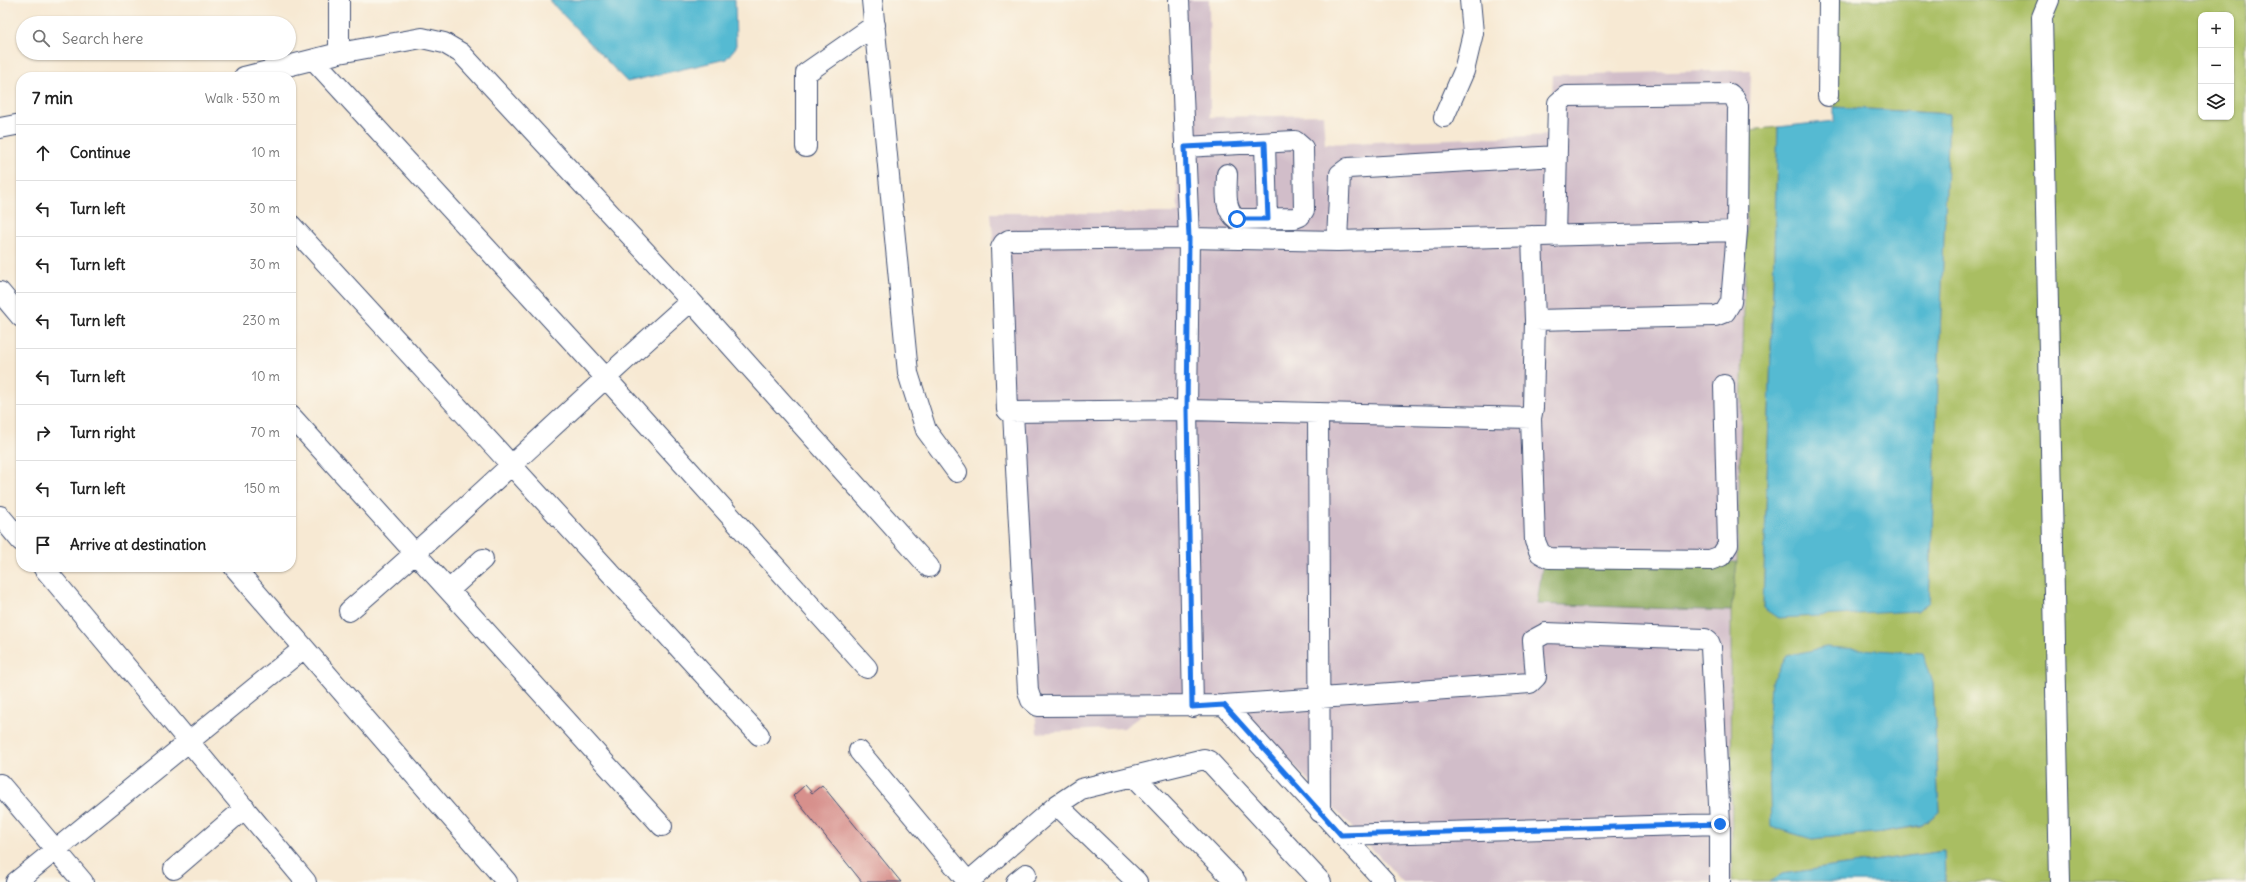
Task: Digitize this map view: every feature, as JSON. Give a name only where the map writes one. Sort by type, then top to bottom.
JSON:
[{"type":"street","points":[[339,0],[339,53]]},
{"type":"street","points":[[872,0],[908,373],[926,430],[957,472]]},
{"type":"street","points":[[1179,0],[1189,238],[1187,410],[1192,707]]},
{"type":"street","points":[[1444,117],[1464,70],[1473,33],[1470,0]]},
{"type":"street","points":[[1828,96],[1829,0]]},
{"type":"street","points":[[2049,0],[2042,17],[2060,882]]},
{"type":"street","points":[[806,147],[806,73],[875,25]]},
{"type":"street","points":[[265,72],[339,53],[422,38],[444,43],[461,53],[691,301],[929,567]]},
{"type":"street","points":[[314,60],[605,377],[867,668]]},
{"type":"street","points":[[1536,320],[1715,316],[1725,312],[1731,302],[1737,231],[1738,106],[1735,99],[1730,94],[1566,96],[1558,103],[1555,237]]},
{"type":"street","points":[[0,128],[16,125]]},
{"type":"street","points":[[1185,147],[1296,141],[1302,148],[1304,210],[1300,216],[1295,218],[1237,219],[1231,215],[1227,204],[1227,174]]},
{"type":"street","points":[[1265,143],[1268,219]]},
{"type":"street","points":[[1337,241],[1340,174],[1348,168],[1557,156]]},
{"type":"street","points":[[296,230],[512,464],[759,735]]},
{"type":"street","points":[[1531,418],[1187,410],[1008,412],[1001,248],[1004,243],[1009,240],[1189,238],[1337,241],[1532,236],[1555,237],[1737,231]]},
{"type":"street","points":[[1532,236],[1536,320],[1533,408],[1531,418],[1536,541],[1540,552],[1549,558],[1710,560],[1721,556],[1728,545],[1724,385]]},
{"type":"street","points":[[0,292],[16,311]]},
{"type":"street","points":[[349,611],[416,554],[605,377],[691,301]]},
{"type":"street","points":[[1012,413],[1028,691],[1031,700],[1038,706],[1192,707],[1530,683],[1536,677],[1533,640],[1546,633],[1704,639],[1709,642],[1711,647],[1720,824],[1720,882]]},
{"type":"street","points":[[1318,413],[1320,812]]},
{"type":"street","points":[[296,422],[662,826]]},
{"type":"street","points":[[0,516],[16,535]]},
{"type":"street","points":[[449,590],[483,559]]},
{"type":"street","points":[[47,572],[306,882]]},
{"type":"street","points":[[238,572],[507,882]]},
{"type":"street","points":[[16,882],[188,740],[304,648]]},
{"type":"street","points":[[1224,705],[1385,882]]},
{"type":"street","points":[[859,751],[968,882],[1057,806],[1081,789],[1198,759],[1209,761],[1321,882]]},
{"type":"street","points":[[1134,776],[1236,882]]},
{"type":"street","points":[[0,784],[83,882]]},
{"type":"street","points":[[1057,806],[1137,882]]},
{"type":"street","points":[[174,869],[245,808]]},
{"type":"street","points":[[1341,835],[1720,824]]},
{"type":"shaded area","points":[[1173,0],[1209,0],[1210,117],[1323,115],[1325,144],[1550,135],[1553,75],[1751,70],[1737,562],[1545,548],[1537,604],[1731,611],[1732,882],[1403,882],[1231,698],[1161,701],[1124,728],[1037,733],[991,213],[1178,213]]},
{"type":"green space","points":[[1838,0],[2246,0],[2246,882],[1945,882],[1944,851],[1782,874],[1769,882],[1732,882],[1731,611],[1737,562],[1749,130],[1778,127],[1763,608],[1917,611],[1929,602],[1949,114],[1834,107]],"holes":[[[1933,683],[1939,812],[1921,826],[1883,832],[1812,839]]]},
{"type":"green space","points":[[1545,548],[1737,562],[1731,611],[1537,604]]},
{"type":"water","points":[[549,0],[735,0],[736,47],[726,59],[627,82]]},
{"type":"water","points":[[1834,107],[1949,114],[1929,602],[1917,611],[1778,618],[1763,608],[1778,127],[1834,121]]},
{"type":"water","points":[[1826,647],[1923,653],[1933,683],[1939,812],[1922,825],[1883,832],[1812,839],[1771,827],[1768,730],[1771,683],[1787,656]]},
{"type":"water","points":[[1944,851],[1945,882],[1769,882],[1782,874]]},
{"type":"building","points":[[805,785],[812,793],[822,785],[901,882],[862,882],[793,796]]},
{"type":"route","points":[[1237,219],[1268,219],[1265,143],[1185,147],[1189,238],[1187,410],[1192,707],[1224,705],[1341,835],[1720,824]]}]
